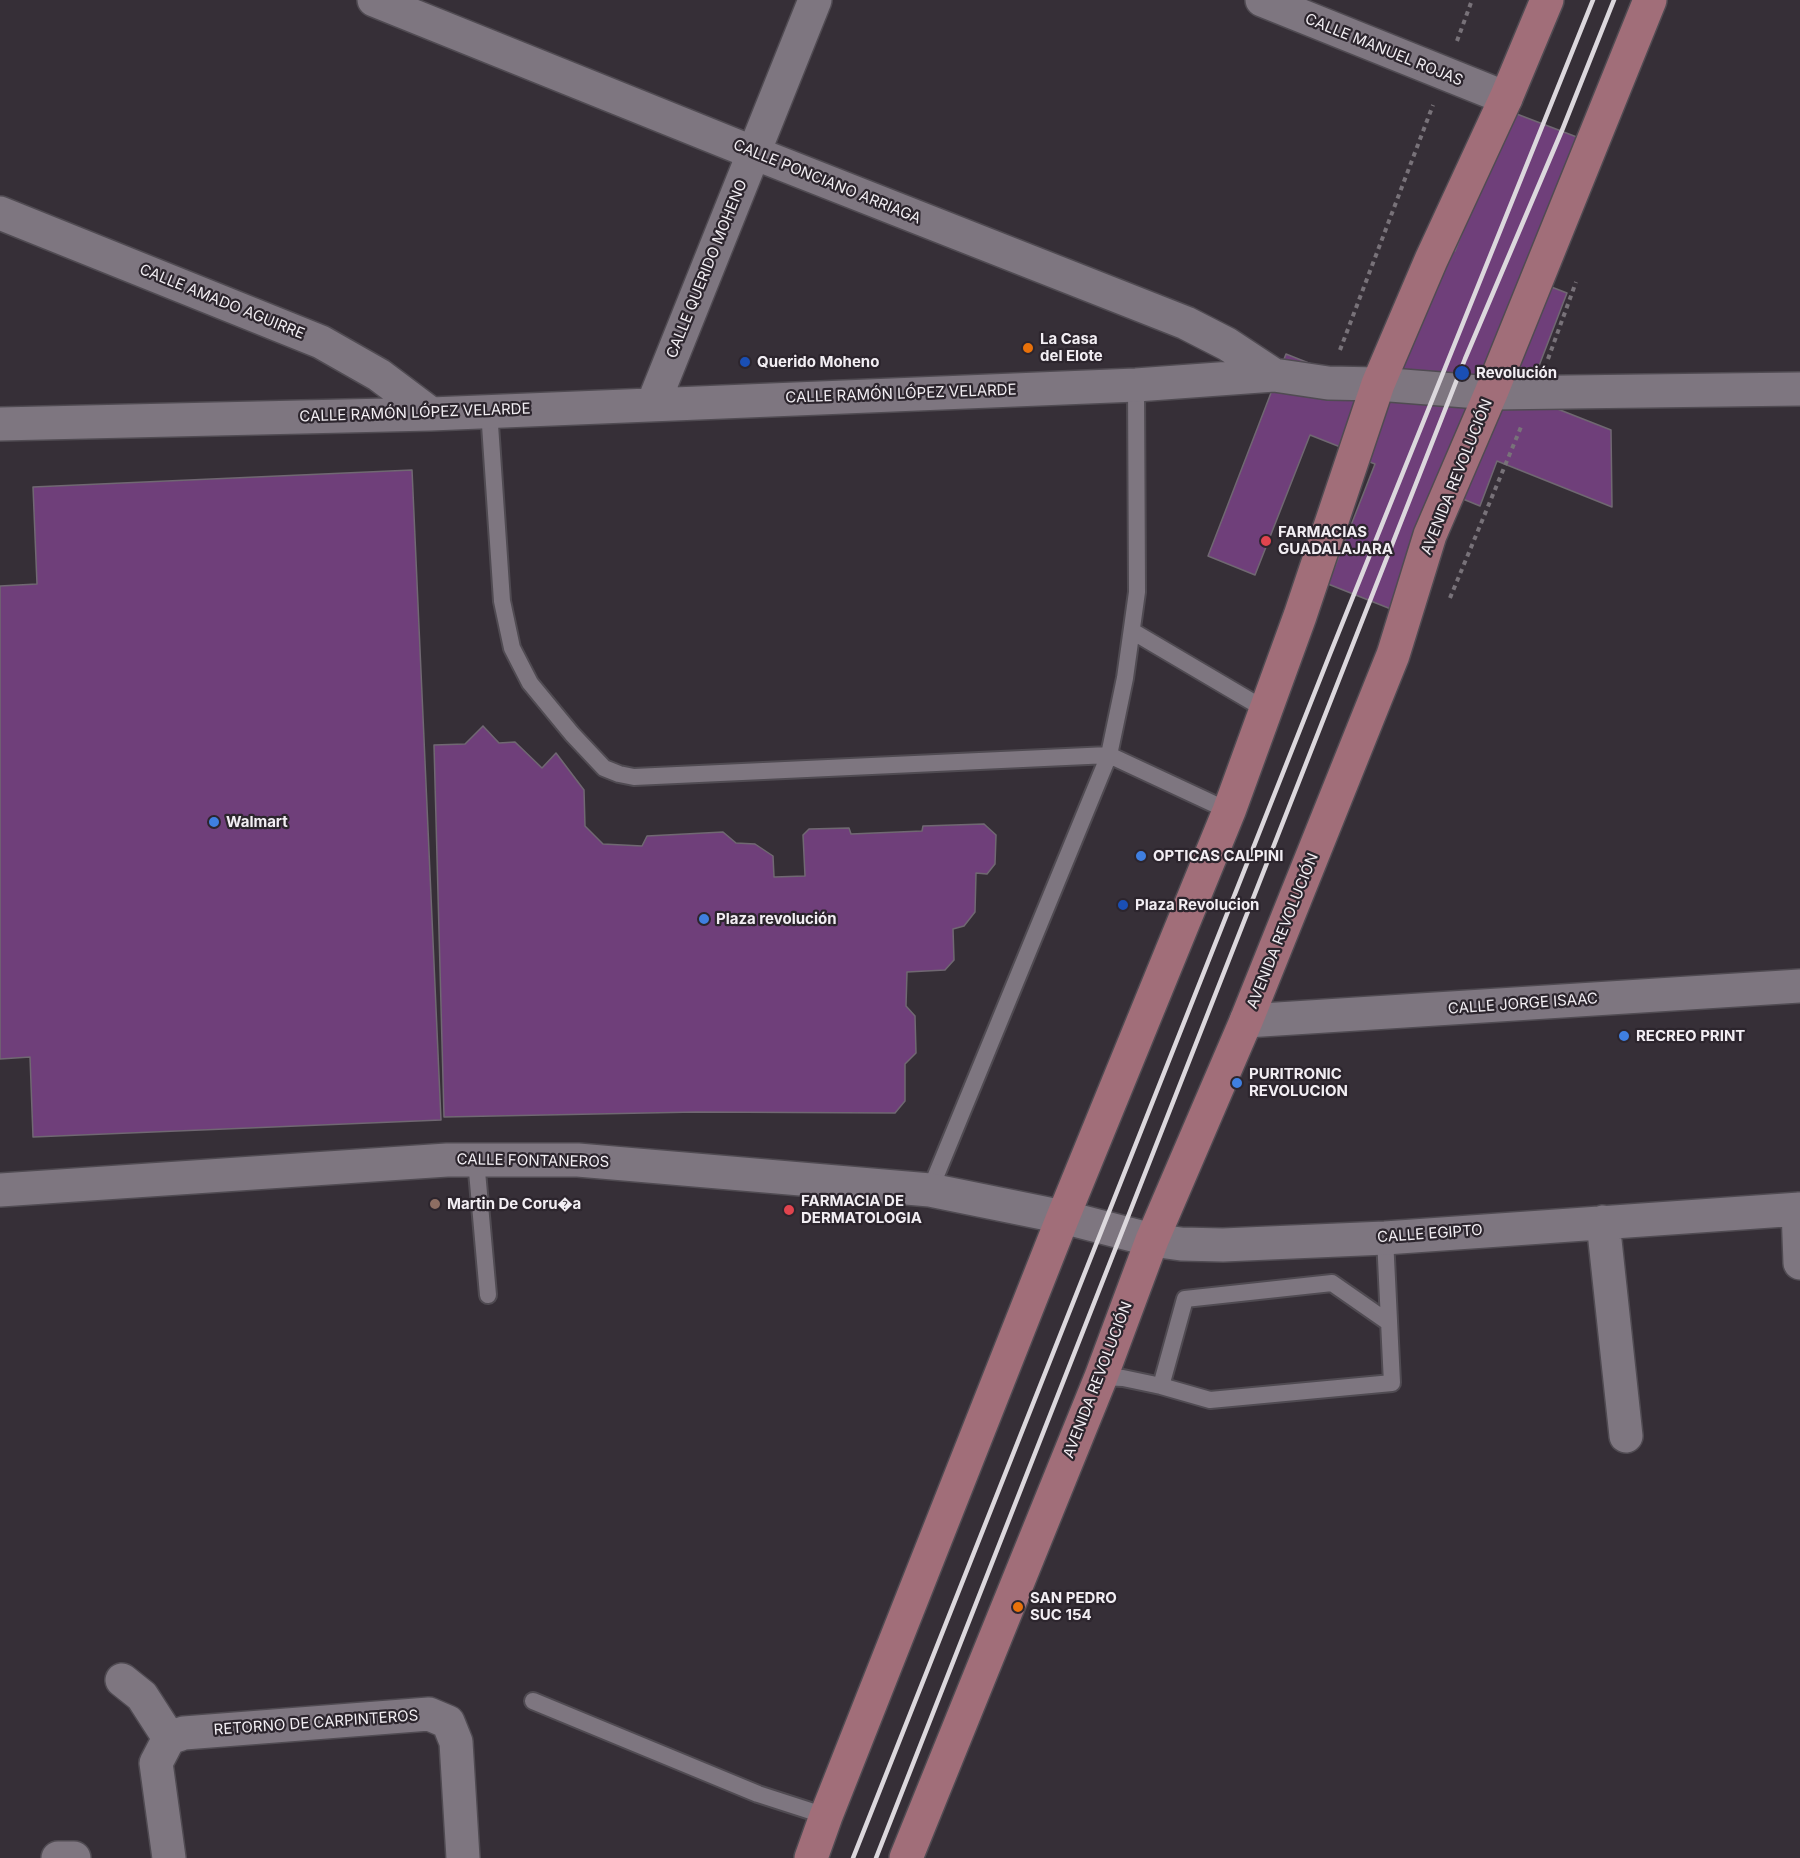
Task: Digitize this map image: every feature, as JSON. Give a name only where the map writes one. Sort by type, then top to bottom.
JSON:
[{"type":"main road","points":[[811,1858],[1063,1217],[1229,812],[1300,616],[1378,384],[1431,260],[1506,98],[1546,0]]},
{"type":"main road","name":"AVENIDA REVOLUCIÓN","points":[[906,1858],[1101,1377],[1152,1240],[1246,1021],[1393,655],[1430,535],[1491,393],[1650,0]]},
{"type":"street","name":"CALLE PONCIANO ARRIAGA","points":[[374,0],[1186,323],[1227,344],[1274,375]]},
{"type":"street","name":"CALLE QUERIDO MOHENO","points":[[653,404],[814,0]]},
{"type":"street","name":"CALLE MANUEL ROJAS","points":[[1262,0],[1506,98]]},
{"type":"street","name":"CALLE AMADO AGUIRRE","points":[[0,213],[321,342],[380,375],[431,414]]},
{"type":"street","name":"CALLE RAMÓN LÓPEZ VELARDE","points":[[0,424],[431,414],[1136,385],[1274,375],[1328,383],[1378,384],[1491,393],[1800,389]]},
{"type":"street","name":"CALLE JORGE ISAAC","points":[[1246,1021],[1800,986]]},
{"type":"street","name":"CALLE FONTANEROS","points":[[0,1190],[447,1160],[578,1160],[930,1190],[1063,1217]]},
{"type":"street","name":"CALLE EGIPTO","points":[[1063,1217],[1152,1240],[1181,1244],[1223,1245],[1385,1238],[1799,1209]]},
{"type":"street","points":[[1799,1209],[1800,1263]]},
{"type":"street","points":[[1604,1222],[1626,1436]]},
{"type":"street","points":[[122,1680],[142,1696],[169,1738],[156,1763],[169,1858]]},
{"type":"street","name":"RETORNO DE CARPINTEROS","points":[[169,1738],[184,1733],[429,1714],[448,1722],[456,1742],[464,1858]]},
{"type":"street","points":[[58,1858],[74,1858]]},
{"type":"lane","points":[[930,1190],[1109,755],[1125,678],[1137,592],[1136,385]]},
{"type":"lane","points":[[489,410],[502,601],[512,648],[530,683],[572,734],[604,768],[634,777],[1109,755],[1229,812]]},
{"type":"lane","points":[[1132,631],[1266,710]]},
{"type":"lane","points":[[476,1160],[488,1295]]},
{"type":"lane","points":[[1101,1377],[1123,1378],[1161,1386],[1210,1400],[1392,1383],[1385,1238]]},
{"type":"lane","points":[[1161,1386],[1185,1299],[1332,1284],[1389,1322]]},
{"type":"lane","points":[[533,1701],[758,1794],[826,1816]]},
{"type":"path","points":[[1328,383],[1472,0]]},
{"type":"building","name":"Revolución","points":[[1509,111],[1595,144],[1541,283],[1567,293],[1527,397],[1611,430],[1612,507],[1497,461],[1480,506],[1458,497],[1411,617],[1328,584],[1375,464],[1357,457],[1358,454],[1310,435],[1255,575],[1208,556],[1286,354],[1382,392],[1439,245],[1455,251]]},
{"type":"building","name":"Walmart","points":[[412,470],[441,1120],[33,1137],[30,1057],[0,1059],[0,586],[37,584],[33,487]]},
{"type":"building","name":"Plaza revolución","points":[[483,726],[499,743],[515,742],[542,768],[556,753],[584,790],[585,826],[603,844],[642,846],[647,836],[723,832],[736,843],[755,844],[773,856],[774,877],[805,876],[803,835],[809,829],[849,828],[851,834],[922,831],[923,826],[984,824],[996,835],[995,864],[987,874],[976,873],[975,912],[964,926],[953,929],[954,960],[945,970],[907,972],[906,1006],[915,1016],[916,1053],[905,1064],[905,1101],[895,1113],[696,1112],[444,1117],[434,745],[465,744]]},
{"type":"railway","points":[[853,1858],[1330,654],[1593,0]]},
{"type":"railway","points":[[876,1858],[1465,359],[1563,128],[1614,0]]},
{"type":"place","name":"La Casa del Elote","points":[[1028,348]]},
{"type":"place","name":"Querido Moheno","points":[[745,362]]},
{"type":"place","name":"Revolución","points":[[1462,373]]},
{"type":"place","name":"FARMACIAS GUADALAJARA","points":[[1266,541]]},
{"type":"place","name":"Walmart","points":[[214,822]]},
{"type":"place","name":"OPTICAS CALPINI","points":[[1141,856]]},
{"type":"place","name":"Plaza Revolucion","points":[[1123,905]]},
{"type":"place","name":"Plaza revolución","points":[[704,919]]},
{"type":"place","name":"RECREO PRINT","points":[[1624,1036]]},
{"type":"place","name":"PURITRONIC REVOLUCION","points":[[1237,1083]]},
{"type":"place","name":"Martin De Coru�a","points":[[435,1204]]},
{"type":"place","name":"FARMACIA DE DERMATOLOGIA","points":[[789,1210]]},
{"type":"place","name":"SAN PEDRO SUC 154","points":[[1018,1607]]}]
